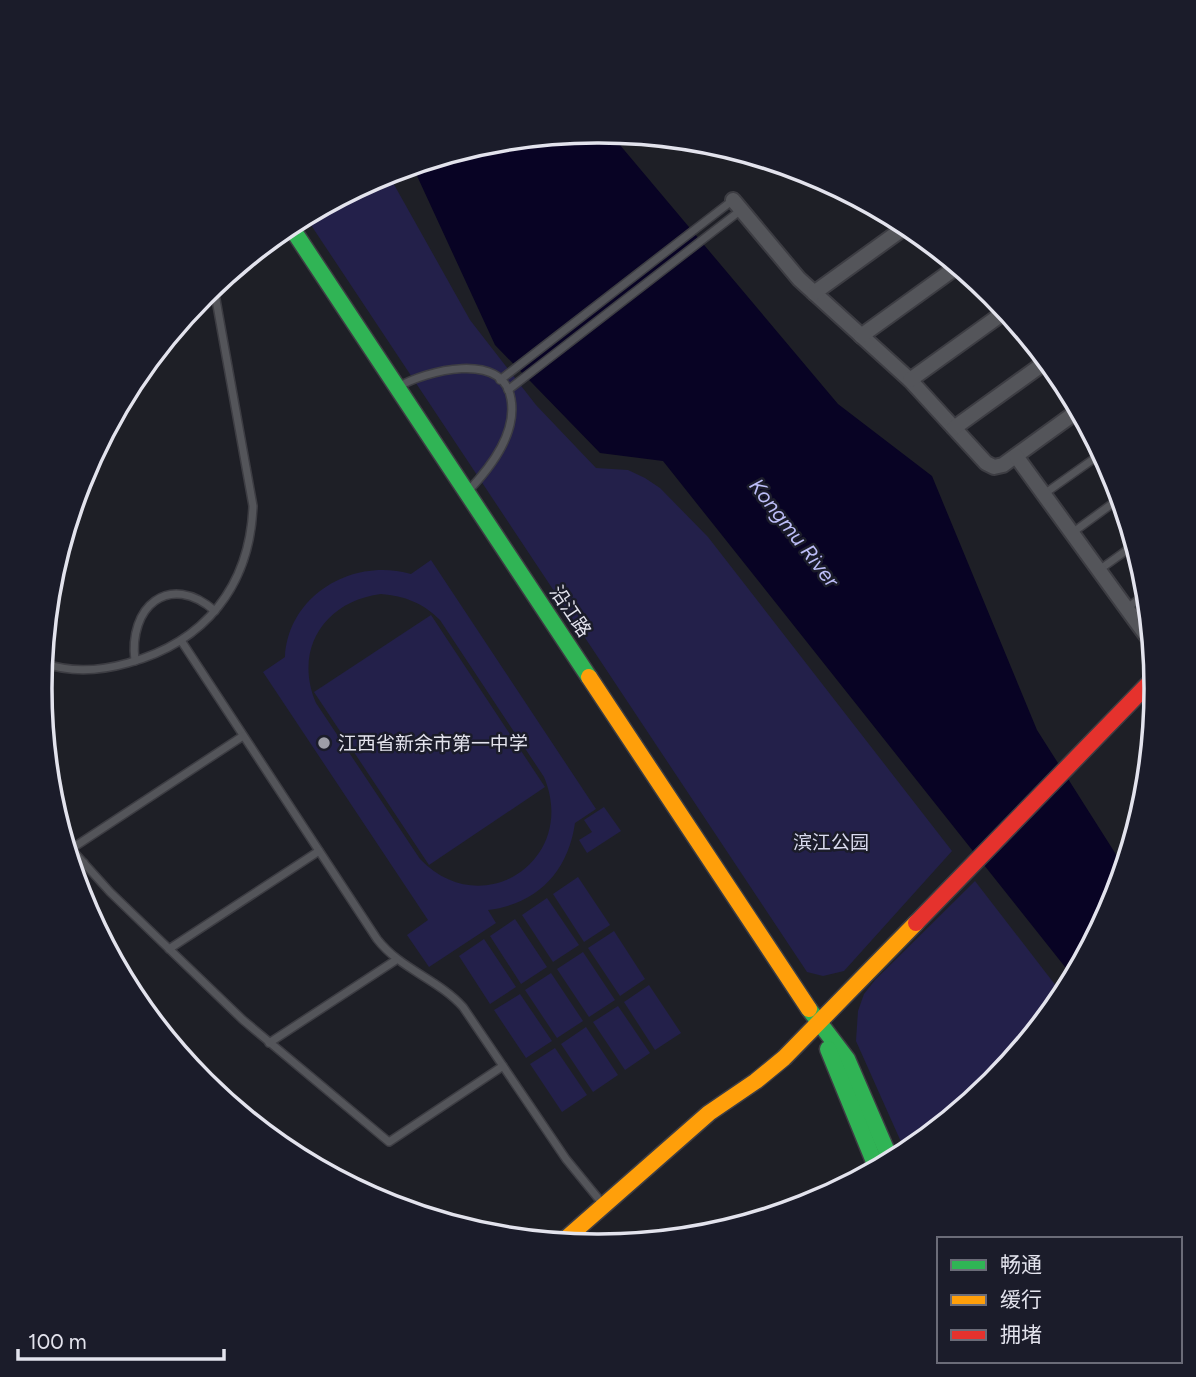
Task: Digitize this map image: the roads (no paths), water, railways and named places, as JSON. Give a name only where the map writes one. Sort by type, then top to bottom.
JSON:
[{"type":"street","points":[[737,205],[786,265],[909,380],[986,463],[994,467],[1003,465],[1070,416]]},
{"type":"street","points":[[814,293],[897,233]]},
{"type":"street","name":"沿江路","points":[[296,234],[817,1021],[847,1059],[887,1151]]},
{"type":"street","points":[[861,336],[950,272]]},
{"type":"street","points":[[909,380],[997,317]]},
{"type":"street","points":[[954,428],[1039,367]]},
{"type":"street","points":[[1016,456],[1140,627]]},
{"type":"street","points":[[571,1233],[709,1112],[771,1070],[1144,688]]},
{"type":"street","name":"沿江路","points":[[817,1021],[873,1160]]},
{"type":"lane","points":[[500,380],[712,217],[737,205]]},
{"type":"lane","points":[[508,390],[719,227],[737,205]]},
{"type":"lane","points":[[53,665],[82,670],[100,669],[135,661],[181,642],[215,611],[239,572],[253,528],[253,506],[215,300]]},
{"type":"lane","points":[[398,388],[426,374],[455,369],[483,371],[500,380],[508,390],[511,413],[503,442],[488,468],[467,492]]},
{"type":"lane","points":[[1044,495],[1093,459]]},
{"type":"lane","points":[[1072,533],[1112,504]]},
{"type":"lane","points":[[1099,570],[1126,551]]},
{"type":"lane","points":[[135,661],[135,629],[142,614],[162,597],[181,594],[197,598],[215,611]]},
{"type":"lane","points":[[1126,608],[1136,601]]},
{"type":"lane","points":[[181,642],[377,939],[396,960],[457,1000],[566,1159],[603,1205]]},
{"type":"lane","points":[[76,846],[243,736]]},
{"type":"lane","points":[[169,949],[319,851]]},
{"type":"lane","points":[[80,859],[169,949],[269,1043],[389,1142],[503,1066]]},
{"type":"lane","points":[[269,1043],[396,960]]},
{"type":"water","name":"Kongmu River","points":[[562,144],[619,144],[838,404],[932,476],[1037,730],[1117,856],[1087,930],[1066,968],[663,461],[600,453],[495,345],[416,175],[492,153]]},
{"type":"place","name":"江西省新余市第一中学","points":[[324,743]]},
{"type":"park label","name":"滨江公园","points":[[831,842]]}]
